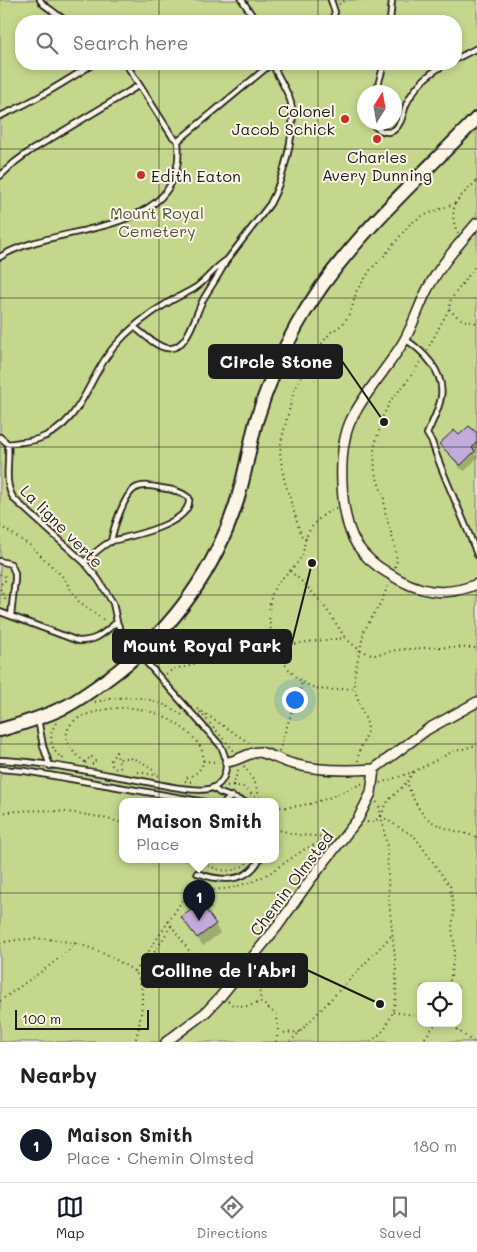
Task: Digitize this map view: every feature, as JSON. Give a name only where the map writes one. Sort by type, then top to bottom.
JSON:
[{"type":"street","points":[[186,604],[211,562],[231,518],[265,396],[284,350],[307,308],[350,250],[477,118]]},
{"type":"street","points":[[0,730],[38,719],[96,689],[139,654],[200,588],[230,533],[241,502],[267,404],[282,364],[307,318],[356,250],[477,125]]},
{"type":"street","points":[[477,223],[446,260],[428,289],[405,339],[357,410],[351,422],[344,446],[342,467],[345,505],[349,525],[357,545],[368,559],[392,576],[419,589],[433,592],[456,590],[477,584]]},
{"type":"street","points":[[222,762],[240,760],[255,752],[260,752],[294,764],[317,768],[374,770],[428,729],[477,702]]},
{"type":"street","name":"Chemin Olmsted","points":[[166,1042],[206,1012],[254,958],[357,821],[372,789],[374,770]]},
{"type":"lane","points":[[40,0],[58,15]]},
{"type":"lane","points":[[242,0],[252,15]]},
{"type":"lane","points":[[331,0],[336,12],[335,15]]},
{"type":"lane","points":[[391,15],[392,0]]},
{"type":"lane","points":[[462,56],[477,48]]},
{"type":"lane","points":[[0,116],[36,99],[83,70]]},
{"type":"lane","points":[[129,70],[172,136],[178,141]]},
{"type":"lane","points":[[178,141],[265,70]]},
{"type":"lane","points":[[134,327],[159,345],[168,348],[177,347],[186,337],[202,300],[226,260],[270,204],[285,168],[292,120],[291,103],[275,70]]},
{"type":"lane","points":[[378,85],[382,70]]},
{"type":"lane","points":[[402,116],[410,96],[428,76],[437,70]]},
{"type":"lane","points":[[0,176],[30,151],[138,86]]},
{"type":"lane","points":[[378,130],[384,132],[394,130]]},
{"type":"lane","points":[[0,257],[26,246],[114,223],[130,217],[157,201],[172,182],[178,158],[178,141]]},
{"type":"lane","points":[[0,437],[8,444],[37,439],[67,422],[75,413],[100,366],[113,348],[148,315],[195,288],[226,260]]},
{"type":"lane","points":[[405,339],[433,363],[442,391],[440,402],[427,434],[432,442],[477,555]]},
{"type":"lane","name":"La ligne verte","points":[[8,444],[7,482],[10,492],[19,504],[84,562],[113,603],[114,624],[220,745],[222,762]]},
{"type":"lane","points":[[84,562],[110,542],[144,534],[177,518],[187,511],[189,498],[178,491],[164,488],[146,486],[133,490],[128,495],[120,513],[110,542]]},
{"type":"lane","points":[[0,561],[11,564],[15,573],[11,616]]},
{"type":"lane","points":[[0,612],[78,641],[97,639],[114,624]]},
{"type":"lane","points":[[38,719],[43,746],[50,766]]},
{"type":"lane","points":[[0,760],[50,766],[186,789],[213,788],[220,793],[236,798]]},
{"type":"lane","points":[[213,788],[222,779],[227,767],[222,762]]},
{"type":"lane","points":[[0,769],[25,771],[182,798]]},
{"type":"lane","points":[[197,873],[214,879],[239,877],[251,870],[257,863]]},
{"type":"path","points":[[334,7],[346,0]]},
{"type":"path","points":[[306,539],[301,535],[284,479],[280,455],[281,442],[294,391],[310,358],[331,332],[342,325],[347,318],[356,292],[371,269],[410,224],[420,217],[456,202],[477,180]]},
{"type":"path","points":[[456,202],[453,215],[456,230],[462,240]]},
{"type":"path","points":[[363,770],[358,760],[368,726],[354,688],[354,677],[364,631],[382,600],[397,561],[385,512],[384,498],[375,473],[374,448],[383,416],[391,400],[406,383],[425,355],[449,309],[451,299],[477,264]]},
{"type":"path","points":[[449,309],[456,317],[463,321],[477,323]]},
{"type":"path","points":[[345,505],[319,518],[311,527],[303,554],[272,592],[270,618],[277,647],[289,672],[302,682],[315,688],[335,690],[354,688]]},
{"type":"path","points":[[0,526],[31,546],[63,577],[78,601],[114,624]]},
{"type":"path","points":[[290,571],[309,587],[345,638],[360,650],[375,655],[396,650],[436,647],[477,648]]},
{"type":"path","points":[[0,574],[6,578],[4,583],[0,584]]},
{"type":"path","points":[[161,668],[166,674],[174,668],[187,667],[214,655],[232,651],[250,651],[263,647],[277,647],[345,638]]},
{"type":"path","points":[[276,758],[302,682]]},
{"type":"path","points":[[91,703],[123,696],[135,696],[161,704],[189,720]]},
{"type":"path","points":[[193,703],[199,710],[260,752]]},
{"type":"path","points":[[76,762],[85,763],[68,745],[67,736],[70,726],[82,716],[125,707],[148,710],[173,722],[198,743],[203,753],[203,761],[197,773],[184,779],[195,782]]},
{"type":"path","points":[[59,719],[51,733],[51,743],[57,755],[68,760]]},
{"type":"path","points":[[371,1042],[385,1029],[393,1012],[396,996],[396,968],[387,846],[380,808],[372,789],[413,772],[452,752],[477,745]]},
{"type":"path","points":[[116,752],[120,762],[121,770],[111,764],[112,757],[116,752]]},
{"type":"path","points":[[120,762],[123,758],[135,759],[147,765],[156,773]]},
{"type":"path","points":[[233,785],[240,767],[240,760]]},
{"type":"path","points":[[203,761],[222,762]]},
{"type":"path","points":[[131,771],[160,776]]},
{"type":"path","points":[[357,821],[371,823],[381,816],[388,801],[407,782],[413,772]]},
{"type":"path","points":[[407,782],[419,809],[436,826],[477,837]]},
{"type":"path","points":[[279,807],[308,805],[363,783]]},
{"type":"path","points":[[224,786],[243,787],[256,798]]},
{"type":"path","points":[[0,813],[24,810],[58,812],[90,815],[119,822]]},
{"type":"path","points":[[381,816],[415,837],[450,886],[454,913],[452,928],[455,950],[450,982]]},
{"type":"path","points":[[279,830],[299,835],[344,838]]},
{"type":"path","points":[[135,972],[184,898],[201,891],[231,888],[254,881],[268,874],[305,849],[332,837]]},
{"type":"path","points":[[205,863],[215,869],[229,871],[246,863]]},
{"type":"path","points":[[201,891],[211,903],[209,912]]},
{"type":"path","points":[[168,921],[221,996],[234,1006],[248,1006],[260,1002]]},
{"type":"path","points":[[172,926],[149,961],[151,972],[169,985],[175,986],[196,981],[213,985]]},
{"type":"path","points":[[290,1042],[392,934]]},
{"type":"path","points":[[0,943],[40,938],[76,943],[107,954],[135,972],[140,983],[142,1006],[140,1027],[135,1042]]},
{"type":"path","points":[[0,1001],[29,978],[63,957],[76,943]]},
{"type":"path","points":[[254,958],[258,972],[260,1002],[277,1015],[278,1033],[276,1042]]},
{"type":"path","points":[[393,1012],[417,1015]]},
{"type":"path","points":[[422,1042],[433,1027]]},
{"type":"path","points":[[454,1027],[473,1042]]},
{"type":"path","points":[[278,1033],[301,1032]]},
{"type":"green space","name":"Mount Royal Cemetery","points":[[0,0],[477,0],[477,1042],[0,1042]]},
{"type":"building","points":[[469,426],[477,433],[477,442],[472,448],[475,451],[461,465],[439,444],[454,430],[459,435]]},
{"type":"building","points":[[201,903],[216,924],[197,938],[181,917]]},
{"type":"place","name":"Colonel Jacob Schick","points":[[345,119]]},
{"type":"place","name":"Charles Avery Dunning","points":[[377,139]]},
{"type":"place","name":"Edith Eaton","points":[[141,175]]},
{"type":"place","name":"Circle Stone","points":[[384,422]]},
{"type":"place","name":"Mount Royal Park","points":[[312,563]]},
{"type":"place","name":"Maison Smith","points":[[199,921]]},
{"type":"place","name":"Colline de l'Abri","points":[[380,1004]]}]
